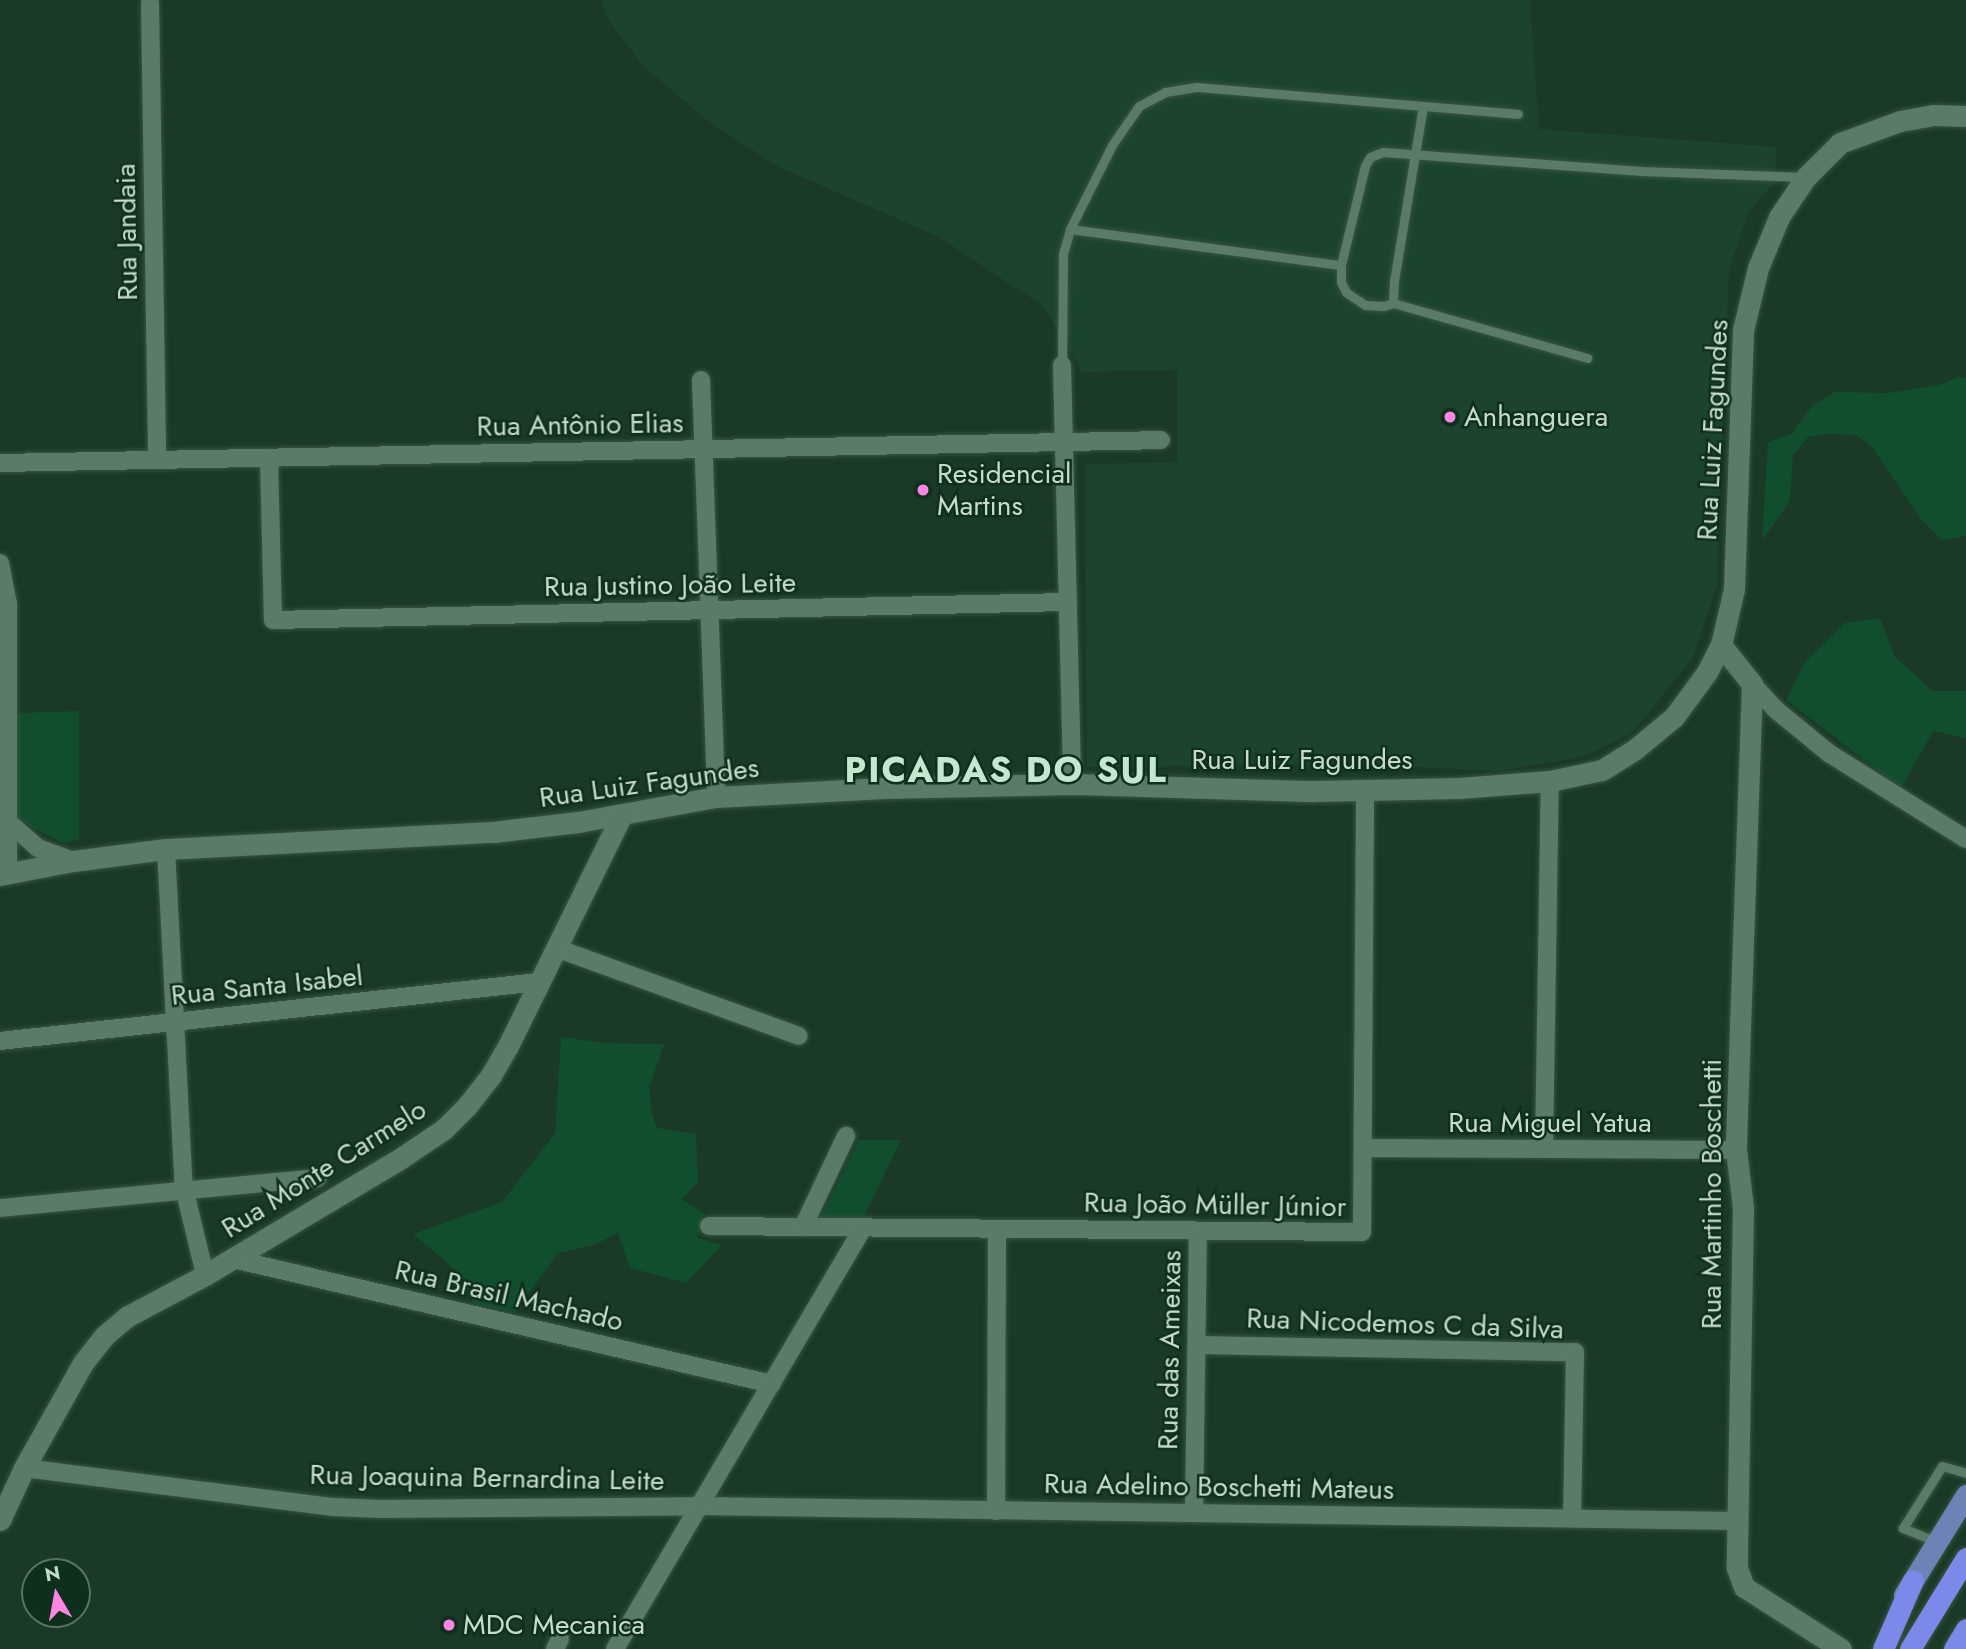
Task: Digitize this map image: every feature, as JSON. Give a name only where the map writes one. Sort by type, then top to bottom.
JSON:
[{"type":"highway","points":[[1910,1649],[1966,1558]]},
{"type":"highway","points":[[1883,1649],[1913,1580]]},
{"type":"highway","points":[[1954,1649],[1966,1629]]},
{"type":"main road","name":"Rua Luiz Fagundes","points":[[4,874],[73,861],[166,849],[493,832],[622,814],[716,797],[884,788],[1072,784],[1365,790],[1459,788],[1550,781],[1602,770],[1634,750],[1674,717],[1707,672],[1721,645],[1734,589],[1740,356],[1749,296],[1779,218],[1806,177],[1840,143],[1900,121],[1934,115],[1966,116]]},
{"type":"main road","points":[[1721,645],[1752,684]]},
{"type":"main road","name":"Rua Martinho Boschetti","points":[[1752,684],[1736,1150],[1743,1208],[1737,1569],[1744,1587],[1841,1649]]},
{"type":"main road","name":"Rua Monte Carmelo","points":[[0,1520],[24,1468],[92,1348],[128,1316],[233,1259],[401,1158],[456,1118],[490,1077],[622,814]]},
{"type":"main road","points":[[1871,1649],[1966,1495]]},
{"type":"street","name":"Rua Jandaia","points":[[150,3],[157,460]]},
{"type":"street","points":[[1062,365],[1072,784]]},
{"type":"street","points":[[701,380],[716,797]]},
{"type":"street","name":"Rua Antônio Elias","points":[[0,463],[1161,440]]},
{"type":"street","name":"Rua Justino João Leite","points":[[269,458],[273,620],[1068,602]]},
{"type":"street","points":[[0,563],[8,604],[4,874]]},
{"type":"street","points":[[1752,684],[1775,709],[1830,754],[1966,839]]},
{"type":"street","points":[[1544,1149],[1550,781]]},
{"type":"street","name":"Rua João Müller Júnior","points":[[709,1226],[1362,1232],[1365,790]]},
{"type":"street","points":[[6,820],[38,848],[73,861]]},
{"type":"street","points":[[166,849],[184,1188],[205,1275]]},
{"type":"street","points":[[556,947],[799,1036]]},
{"type":"street","name":"Rua Santa Isabel","points":[[0,1041],[539,982]]},
{"type":"street","points":[[803,1227],[846,1136]]},
{"type":"street","name":"Rua Miguel Yatua","points":[[1363,1148],[1736,1150]]},
{"type":"street","points":[[0,1208],[184,1188],[318,1178]]},
{"type":"street","points":[[615,1649],[864,1227]]},
{"type":"street","points":[[996,1511],[997,1229]]},
{"type":"street","name":"Rua das Ameixas","points":[[1194,1513],[1198,1230]]},
{"type":"street","name":"Rua Brasil Machado","points":[[233,1259],[772,1384]]},
{"type":"street","name":"Rua Nicodemos C da Silva","points":[[1197,1345],[1576,1352],[1572,1518]]},
{"type":"street","name":"Rua Joaquina Bernardina Leite","points":[[24,1468],[334,1507],[411,1510],[700,1506]]},
{"type":"street","name":"Rua Adelino Boschetti Mateus","points":[[700,1506],[1737,1521]]},
{"type":"lane","points":[[1062,365],[1063,254],[1070,229],[1112,145],[1139,106],[1165,92],[1197,87],[1518,114]]},
{"type":"lane","points":[[1393,303],[1394,281],[1423,106]]},
{"type":"lane","points":[[1587,358],[1393,303],[1384,306],[1364,305],[1346,292],[1341,282],[1341,265],[1370,157],[1383,152],[1641,171],[1806,177]]},
{"type":"lane","points":[[1070,229],[1341,265]]},
{"type":"lane","points":[[1937,1542],[1903,1528],[1942,1466],[1966,1473]]},
{"type":"shaded area","name":"Anhanguera","points":[[602,0],[1530,0],[1539,129],[1777,147],[1774,184],[1749,211],[1729,270],[1717,585],[1693,657],[1633,732],[1585,756],[1500,771],[1355,764],[1087,767],[1085,464],[1177,462],[1177,370],[1082,372],[1043,306],[939,237],[777,166],[708,121],[643,66],[605,15]]},
{"type":"shaded area","points":[[1959,377],[1966,378],[1966,536],[1942,540],[1921,519],[1872,447],[1856,435],[1829,434],[1808,437],[1793,455],[1790,501],[1762,540],[1768,442],[1791,434],[1813,405],[1835,392],[1888,393],[1939,385]]},
{"type":"shaded area","points":[[1880,618],[1895,657],[1933,691],[1966,691],[1966,738],[1933,731],[1901,788],[1786,700],[1805,662],[1845,623]]},
{"type":"shaded area","points":[[79,711],[79,839],[63,843],[29,826],[11,812],[15,713]]},
{"type":"shaded area","points":[[561,1037],[606,1043],[664,1044],[649,1088],[652,1114],[657,1128],[696,1134],[698,1182],[682,1199],[704,1214],[698,1238],[722,1245],[686,1283],[630,1268],[618,1233],[594,1245],[558,1253],[515,1312],[474,1304],[458,1272],[413,1234],[502,1202],[555,1133]]},
{"type":"shaded area","points":[[859,1140],[901,1140],[864,1216],[821,1217]]},
{"type":"place","name":"Anhanguera","points":[[1450,417]]},
{"type":"place","name":"Residencial Martins","points":[[923,490]]},
{"type":"place","name":"MDC Mecanica","points":[[449,1625]]},
{"type":"district","name":"PICADAS DO SUL","points":[[1006,770]]}]
